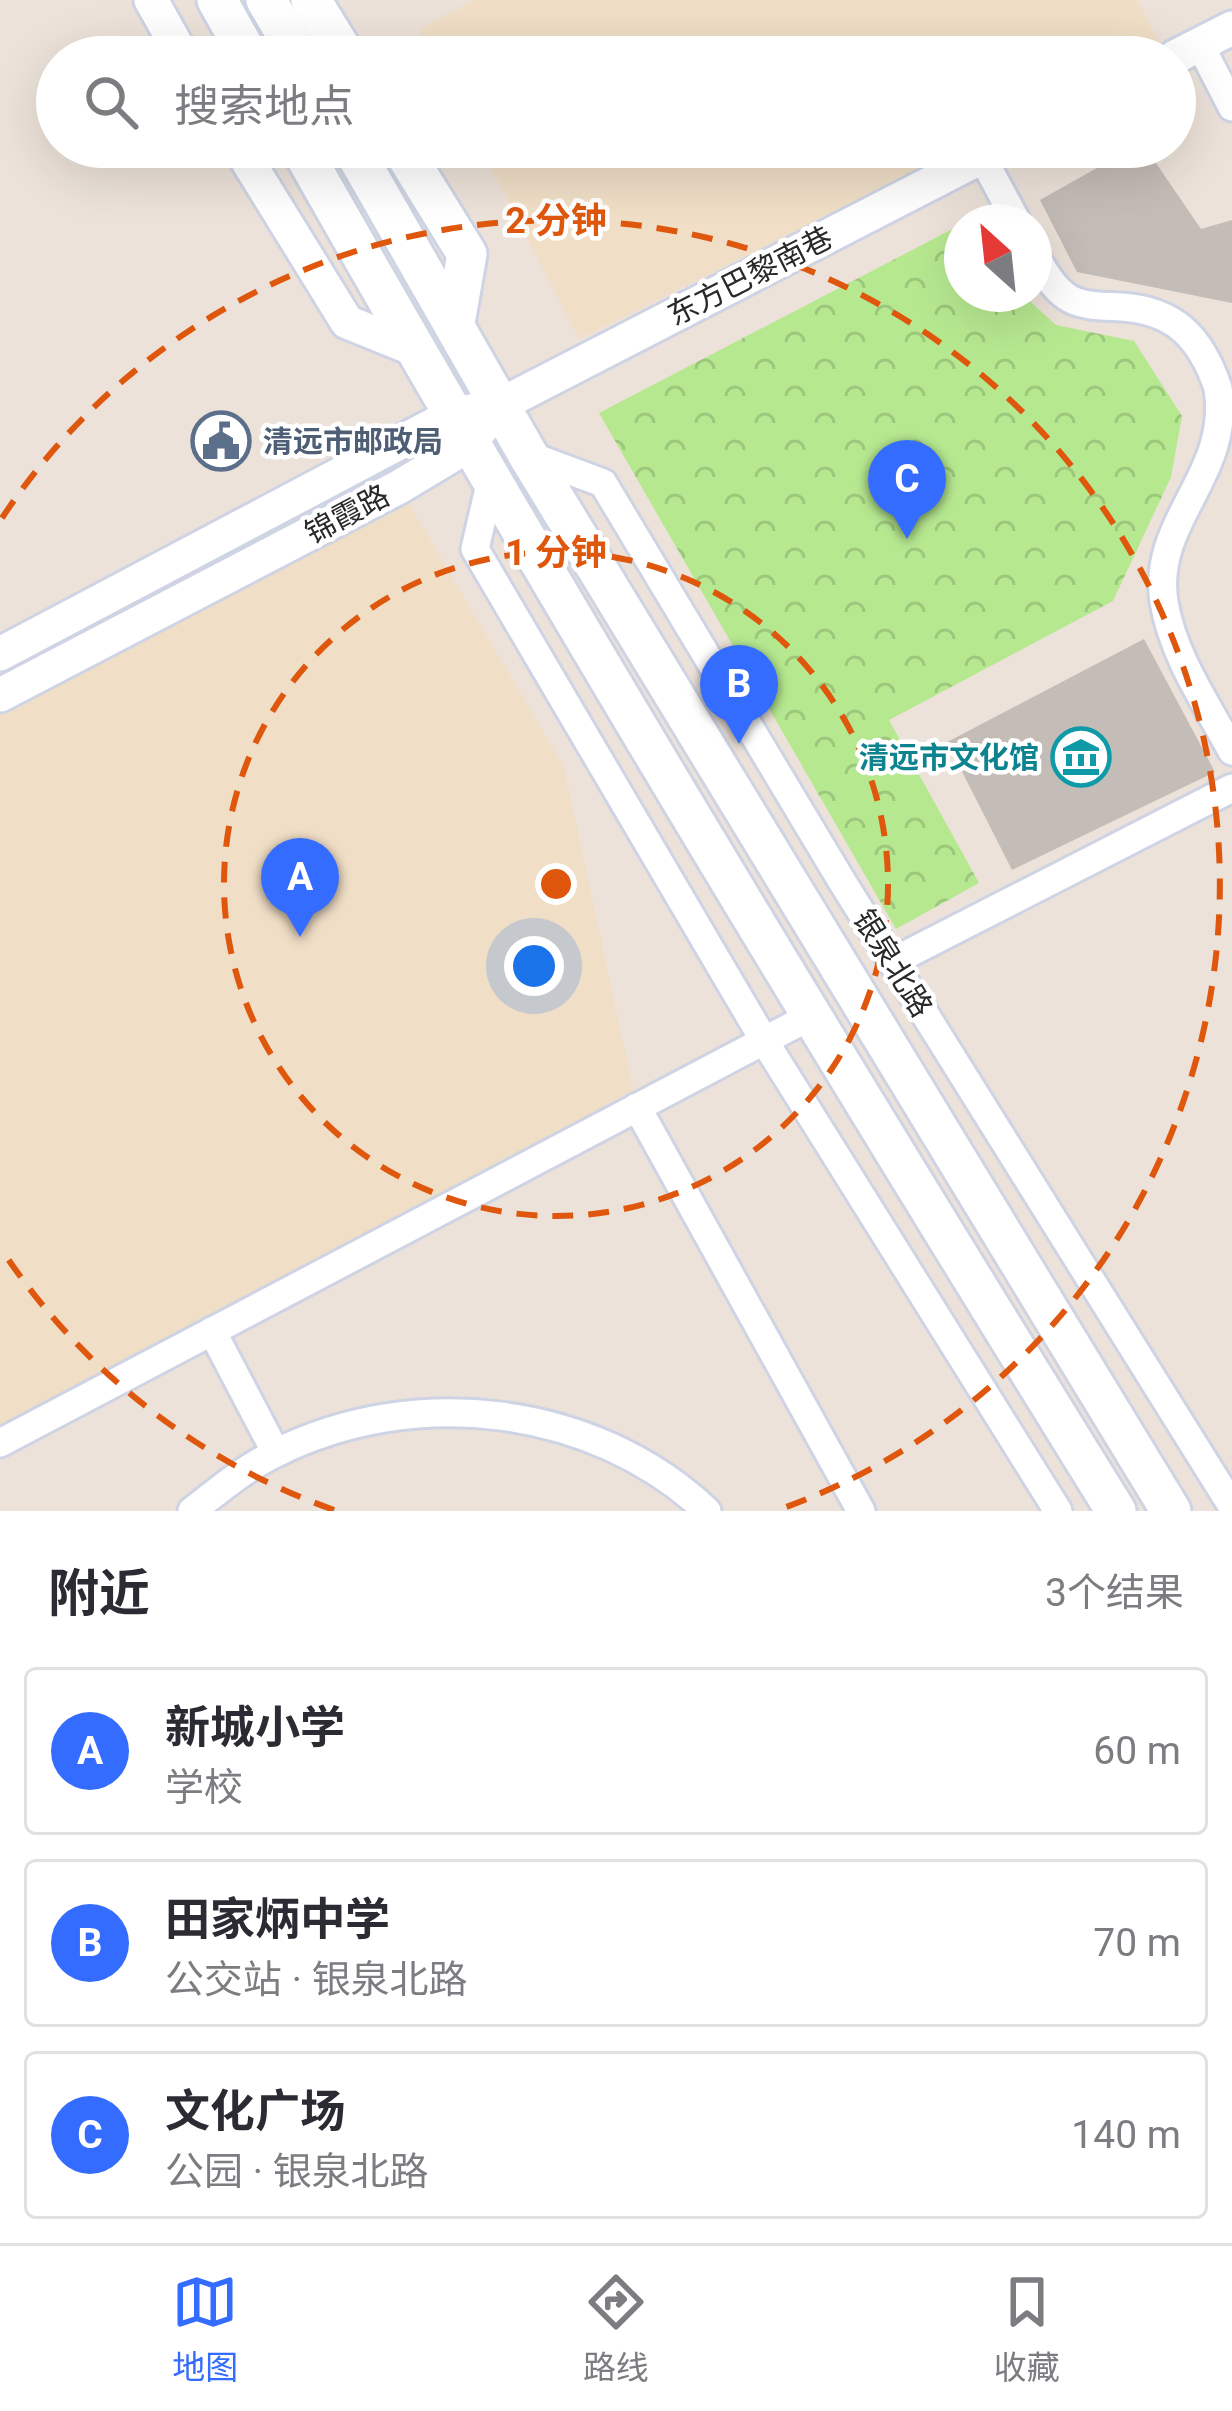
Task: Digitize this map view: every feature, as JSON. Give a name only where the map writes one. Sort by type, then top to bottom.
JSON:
[{"type":"main road","points":[[217,0],[237,36]]},
{"type":"main road","points":[[266,0],[287,36]]},
{"type":"main road","points":[[311,0],[333,36]]},
{"type":"main road","points":[[312,168],[460,430],[809,1017],[1116,1511]]},
{"type":"main road","name":"银泉北路","points":[[364,168],[528,455],[1171,1511]]},
{"type":"main road","points":[[414,168],[467,254],[454,323]]},
{"type":"street","points":[[151,0],[171,36]]},
{"type":"street","points":[[1196,46],[1232,28]]},
{"type":"street","points":[[1196,62],[1232,107]]},
{"type":"street","points":[[251,168],[346,322],[414,350]]},
{"type":"street","name":"东方巴黎南巷","points":[[500,405],[960,168]]},
{"type":"street","points":[[997,168],[1010,204]]},
{"type":"street","points":[[1052,277],[1067,297],[1093,305],[1135,308],[1180,323],[1202,350],[1220,392],[1222,427],[1215,469],[1166,554],[1163,598],[1178,653],[1232,751]]},
{"type":"street","name":"锦霞路","points":[[0,655],[460,430],[500,405]]},
{"type":"street","name":"锦霞路","points":[[0,695],[399,487],[460,430]]},
{"type":"street","name":"银泉北路","points":[[528,455],[603,484],[843,883],[1232,1506]]},
{"type":"street","points":[[490,480],[476,549],[764,1042],[1058,1511]]},
{"type":"street","points":[[892,962],[1232,788]]},
{"type":"street","points":[[803,907],[843,883]]},
{"type":"street","points":[[0,1443],[809,1017]]},
{"type":"street","points":[[889,1051],[932,1026]]},
{"type":"street","points":[[637,1107],[861,1511]]},
{"type":"street","points":[[212,1331],[276,1453]]},
{"type":"street","points":[[192,1511],[276,1453],[375,1418],[476,1413],[578,1433],[626,1454],[707,1511]]},
{"type":"shaded area","points":[[474,0],[1137,0],[1156,36],[423,36],[419,29]]},
{"type":"shaded area","points":[[491,168],[923,168],[579,339]]},
{"type":"shaded area","points":[[399,487],[564,767],[637,1107],[0,1443],[0,695]]},
{"type":"green space","points":[[944,233],[944,312],[1042,312],[1056,325],[1134,341],[1182,416],[1171,477],[1113,601],[889,720],[979,883],[896,929],[599,413]]},
{"type":"building","points":[[1097,168],[1159,168],[1201,229],[1232,220],[1232,303],[1077,272],[1052,223],[1052,204],[1040,200]]},
{"type":"building","name":"清远市文化馆","points":[[1144,639],[1215,772],[1012,870],[947,742]]},
{"type":"place","name":"清远市邮政局","points":[[221,441]]},
{"type":"place","name":"文化广场","points":[[907,539]]},
{"type":"place","name":"田家炳中学","points":[[739,744]]},
{"type":"place","name":"清远市文化馆","points":[[1081,757]]},
{"type":"place","name":"新城小学","points":[[300,937]]}]
